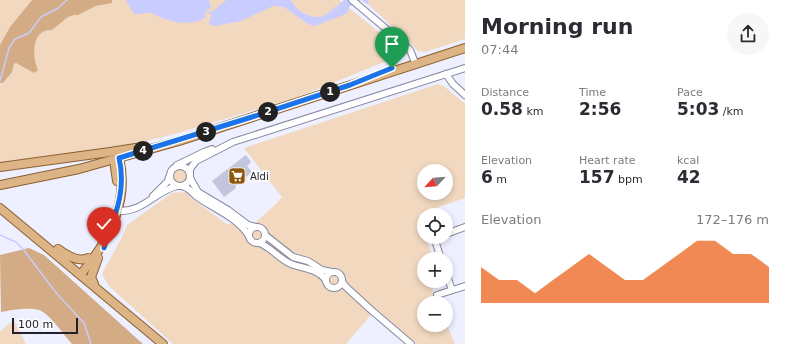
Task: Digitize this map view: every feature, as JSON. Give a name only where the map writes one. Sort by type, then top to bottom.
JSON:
[{"type":"main road","points":[[415,63],[465,44]]},
{"type":"main road","points":[[4,184],[75,170],[179,141],[465,48]]},
{"type":"main road","points":[[0,167],[110,152],[160,142],[179,141]]},
{"type":"main road","points":[[96,287],[91,277],[95,262],[104,248],[108,238],[115,210],[117,183],[116,159]]},
{"type":"main road","points":[[0,208],[163,344]]},
{"type":"main road","points":[[78,272],[104,232],[115,210]]},
{"type":"main road","points":[[21,225],[66,254],[82,260],[88,258]]},
{"type":"main road","points":[[78,272],[99,252],[108,238]]},
{"type":"street","points":[[352,0],[403,43],[410,50],[415,63]]},
{"type":"street","points":[[144,205],[168,182],[170,172],[173,167],[204,152],[465,68]]},
{"type":"street","points":[[446,74],[453,84],[465,95]]},
{"type":"street","points":[[115,210],[134,210],[179,186],[187,184],[190,176],[190,169],[196,161],[225,145]]},
{"type":"street","points":[[173,167],[180,165],[187,168],[193,186],[198,192],[228,210],[248,225],[263,230],[265,235],[293,257],[308,261],[322,270],[339,274],[345,286],[411,344]]},
{"type":"street","points":[[169,177],[172,183],[188,188],[195,195],[221,210],[244,228],[252,241],[268,247],[290,263],[304,267],[323,277],[330,288],[342,289],[361,305],[370,309]]},
{"type":"street","points":[[249,236],[250,231],[256,227]]},
{"type":"street","points":[[453,231],[465,227]]},
{"type":"street","points":[[259,243],[263,240],[265,235]]},
{"type":"street","points":[[326,281],[327,277],[332,272]]},
{"type":"street","points":[[337,288],[341,285],[342,281]]},
{"type":"street","points":[[437,294],[465,286]]},
{"type":"shaded area","points":[[0,0],[32,0],[10,27],[0,45]]},
{"type":"shaded area","points":[[32,0],[112,0],[112,3],[96,6],[78,15],[68,17],[52,30],[45,31],[40,34],[34,51],[38,70],[34,73],[16,63],[14,64],[12,72],[3,83],[0,83],[0,45],[10,27]]},
{"type":"shaded area","points":[[112,0],[339,0],[396,46],[399,53],[389,60],[298,97],[178,133],[107,149],[0,163],[0,84],[3,83],[12,72],[14,64],[16,63],[34,73],[34,46],[36,39],[40,34],[45,31],[52,30],[74,14],[78,15],[96,6],[112,3]]},
{"type":"shaded area","points":[[368,0],[465,0],[465,39],[425,52],[418,51],[369,5]]},
{"type":"shaded area","points":[[438,84],[445,87],[465,104],[465,198],[436,208],[417,208],[417,244],[428,244],[431,252],[417,252],[417,288],[433,288],[432,289],[435,296],[417,296],[417,332],[450,332],[455,344],[417,344],[376,309],[346,344],[173,344],[108,285],[102,274],[127,225],[172,193],[186,192],[191,198],[227,224],[255,223],[282,197],[244,148]]},
{"type":"shaded area","points":[[177,169],[183,169],[187,173],[187,179],[183,183],[177,183],[173,179],[173,173]]},
{"type":"shaded area","points":[[29,248],[44,255],[143,344],[72,344],[52,320],[39,310],[25,309],[1,312],[0,255]]},
{"type":"shaded area","points":[[14,321],[26,344],[0,344],[0,332]]},
{"type":"water","points":[[126,0],[209,0],[211,8],[204,11],[206,17],[201,20],[184,23],[167,20],[150,13],[134,14]]},
{"type":"water","points":[[227,0],[291,0],[297,9],[307,15],[319,17],[329,14],[344,0],[361,0],[349,7],[348,13],[315,26],[308,24],[284,7],[273,6],[241,21],[215,26],[210,25],[209,21],[212,15],[209,13]]},
{"type":"water","points":[[361,0],[368,0],[369,5]]},
{"type":"building","points":[[246,155],[251,162],[247,166],[252,172],[235,186],[236,188],[224,197],[212,181]]},
{"type":"waterway","points":[[0,81],[9,48],[15,39],[29,33],[41,17],[58,8],[67,0]]},
{"type":"waterway","points":[[323,17],[336,7]]},
{"type":"waterway","points":[[202,11],[210,12]]},
{"type":"waterway","points":[[0,235],[16,242],[23,249],[57,294],[84,323],[91,344]]},
{"type":"place","name":"Aldi","points":[[237,176]]},
{"type":"route","points":[[104,248],[118,211],[122,182],[122,167],[119,158],[179,141],[350,85],[392,68]]}]
